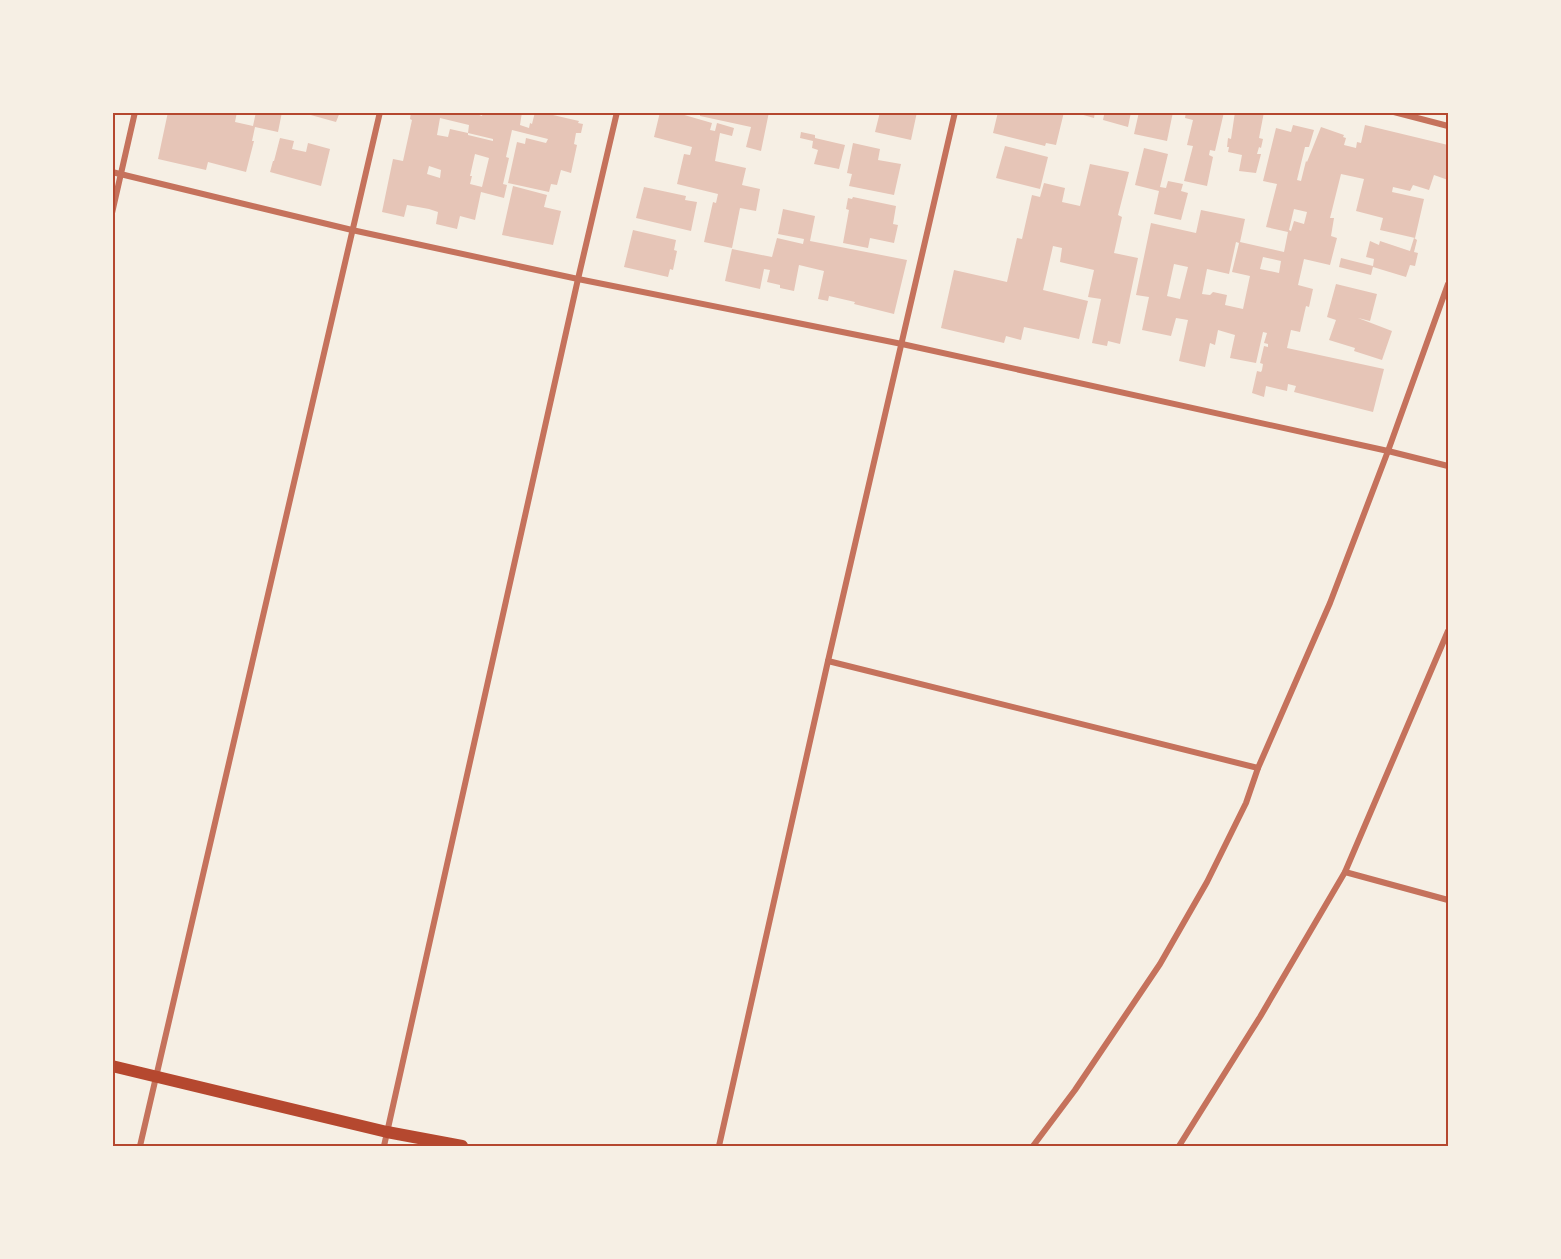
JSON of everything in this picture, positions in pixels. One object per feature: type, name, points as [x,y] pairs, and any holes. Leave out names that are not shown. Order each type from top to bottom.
[{"type":"main road","points":[[112,1066],[387,1132],[462,1146]]},
{"type":"street","points":[[112,213],[135,112]]},
{"type":"street","points":[[140,1146],[380,112]]},
{"type":"street","points":[[384,1146],[578,279],[618,112]]},
{"type":"street","points":[[718,1146],[955,112]]},
{"type":"street","points":[[1394,112],[1449,126]]},
{"type":"street","points":[[112,172],[352,230],[578,279],[902,344],[1449,466]]},
{"type":"street","points":[[1033,1146],[1075,1090],[1160,964],[1207,882],[1246,803],[1258,768],[1330,603],[1449,284]]},
{"type":"street","points":[[1179,1146],[1260,1017],[1345,872],[1449,631]]},
{"type":"street","points":[[828,661],[1258,768]]},
{"type":"street","points":[[1345,872],[1449,900]]},
{"type":"building","points":[[168,112],[237,112],[235,122],[253,126],[256,112],[282,112],[278,132],[255,127],[246,172],[208,162],[206,170],[158,159]]},
{"type":"building","points":[[300,112],[340,112],[336,122]]},
{"type":"building","points":[[411,112],[471,112],[482,116],[483,112],[522,112],[520,125],[529,128],[535,112],[540,112],[579,121],[578,123],[583,124],[581,133],[576,133],[574,144],[577,145],[571,173],[561,170],[557,185],[551,184],[549,192],[508,183],[517,142],[525,144],[526,138],[546,143],[548,139],[512,130],[506,157],[509,158],[503,184],[507,185],[504,198],[481,192],[475,220],[460,216],[457,229],[436,224],[438,212],[429,209],[407,205],[404,217],[382,212],[393,159],[403,161],[412,120],[410,119]],"holes":[[[440,118],[469,125],[468,133],[450,129],[448,137],[437,135]],[[468,133],[493,139],[493,141],[468,135]],[[475,154],[489,158],[482,187],[470,184],[472,176],[470,176]],[[429,166],[441,170],[440,178],[427,174]]]},
{"type":"building","points":[[660,112],[674,112],[712,123],[710,130],[715,131],[717,123],[734,128],[732,136],[720,133],[715,161],[746,168],[742,185],[760,189],[756,211],[740,208],[732,248],[704,242],[713,202],[716,203],[718,194],[677,184],[684,154],[690,155],[692,147],[654,137]]},
{"type":"building","points":[[700,112],[769,112],[761,151],[746,147],[751,127],[700,116]]},
{"type":"building","points":[[880,112],[917,112],[911,140],[875,132]]},
{"type":"building","points":[[998,112],[1064,112],[1056,145],[1046,143],[1045,146],[993,133]]},
{"type":"building","points":[[1073,112],[1095,112],[1094,118]]},
{"type":"building","points":[[1097,112],[1131,112],[1128,127],[1103,120],[1104,115]]},
{"type":"building","points":[[1139,112],[1173,112],[1167,141],[1134,134]]},
{"type":"building","points":[[1186,112],[1224,112],[1215,151],[1210,150],[1209,155],[1213,157],[1207,186],[1184,181],[1193,146],[1187,145],[1193,120],[1185,118]]},
{"type":"building","points":[[1235,112],[1264,112],[1259,138],[1263,139],[1257,154],[1261,154],[1256,173],[1239,171],[1242,155],[1228,152],[1228,138],[1231,139]]},
{"type":"building","points":[[1293,125],[1314,130],[1309,147],[1305,147],[1297,180],[1301,181],[1306,161],[1321,127],[1344,135],[1343,137],[1346,138],[1344,145],[1356,148],[1357,142],[1361,143],[1365,125],[1448,145],[1448,180],[1434,175],[1429,190],[1413,185],[1410,191],[1393,187],[1392,192],[1424,199],[1415,238],[1380,230],[1383,218],[1356,211],[1364,179],[1341,174],[1330,218],[1334,218],[1331,236],[1337,238],[1330,265],[1304,259],[1298,285],[1313,289],[1300,332],[1291,330],[1287,348],[1384,369],[1373,412],[1294,392],[1296,386],[1288,384],[1287,391],[1266,386],[1264,397],[1252,393],[1257,371],[1262,370],[1263,364],[1260,363],[1264,346],[1268,347],[1268,344],[1264,343],[1267,333],[1263,332],[1256,363],[1230,358],[1235,335],[1218,330],[1215,345],[1210,343],[1205,367],[1179,361],[1188,320],[1176,318],[1171,336],[1142,330],[1149,297],[1136,295],[1151,223],[1196,233],[1201,210],[1245,219],[1240,242],[1284,252],[1288,232],[1266,227],[1277,184],[1263,181],[1276,128],[1291,132]],"holes":[[[1294,209],[1307,212],[1304,224],[1294,221],[1291,231],[1289,230]],[[1236,242],[1239,243],[1232,272],[1250,276],[1243,309],[1225,305],[1227,295],[1213,292],[1210,295],[1202,294],[1207,269],[1229,274]],[[1263,257],[1281,261],[1279,273],[1260,269]],[[1174,264],[1188,267],[1180,299],[1167,296]]]},
{"type":"building","points":[[801,132],[845,145],[839,169],[814,164],[818,150],[812,148],[813,141],[800,138]]},
{"type":"building","points":[[280,138],[294,141],[292,149],[306,152],[308,143],[330,149],[321,186],[270,172]]},
{"type":"building","points":[[853,143],[880,149],[878,160],[901,164],[894,195],[849,186],[852,174],[847,173]]},
{"type":"building","points":[[1005,146],[1048,157],[1040,189],[996,178]]},
{"type":"building","points":[[1144,148],[1168,154],[1160,187],[1166,188],[1168,181],[1183,184],[1181,191],[1188,193],[1181,220],[1154,214],[1159,191],[1135,185]]},
{"type":"building","points":[[1090,164],[1129,172],[1118,215],[1122,217],[1114,253],[1138,258],[1120,344],[1108,341],[1107,346],[1092,343],[1101,299],[1088,297],[1094,270],[1060,262],[1062,248],[1053,246],[1043,290],[1088,301],[1079,339],[1024,327],[1021,340],[1006,336],[1004,343],[941,328],[954,270],[1007,282],[1017,238],[1022,239],[1032,195],[1040,197],[1044,183],[1065,188],[1062,202],[1080,206]]},
{"type":"building","points":[[513,186],[547,195],[544,207],[561,211],[553,245],[502,235]]},
{"type":"building","points":[[644,187],[686,196],[685,200],[697,202],[691,231],[636,218]]},
{"type":"building","points":[[853,197],[896,206],[893,224],[898,225],[894,243],[870,238],[868,248],[843,243],[849,210],[846,209],[848,198]]},
{"type":"building","points":[[783,209],[815,216],[810,241],[907,260],[894,314],[829,296],[828,301],[818,299],[824,271],[799,265],[794,291],[767,282],[770,270],[764,269],[760,289],[725,281],[732,249],[772,257],[777,238],[803,244],[804,239],[778,234]]},
{"type":"building","points":[[633,230],[676,240],[674,250],[677,251],[673,270],[670,269],[668,277],[624,267]]},
{"type":"building","points":[[1414,238],[1417,240],[1414,252],[1418,253],[1415,266],[1410,265],[1406,277],[1373,267],[1371,275],[1339,267],[1341,258],[1373,266],[1374,259],[1366,257],[1370,241],[1379,245],[1380,241],[1410,251]]},
{"type":"building","points":[[1336,284],[1377,294],[1370,321],[1358,318],[1392,331],[1382,360],[1329,340],[1336,320],[1327,317]]}]
